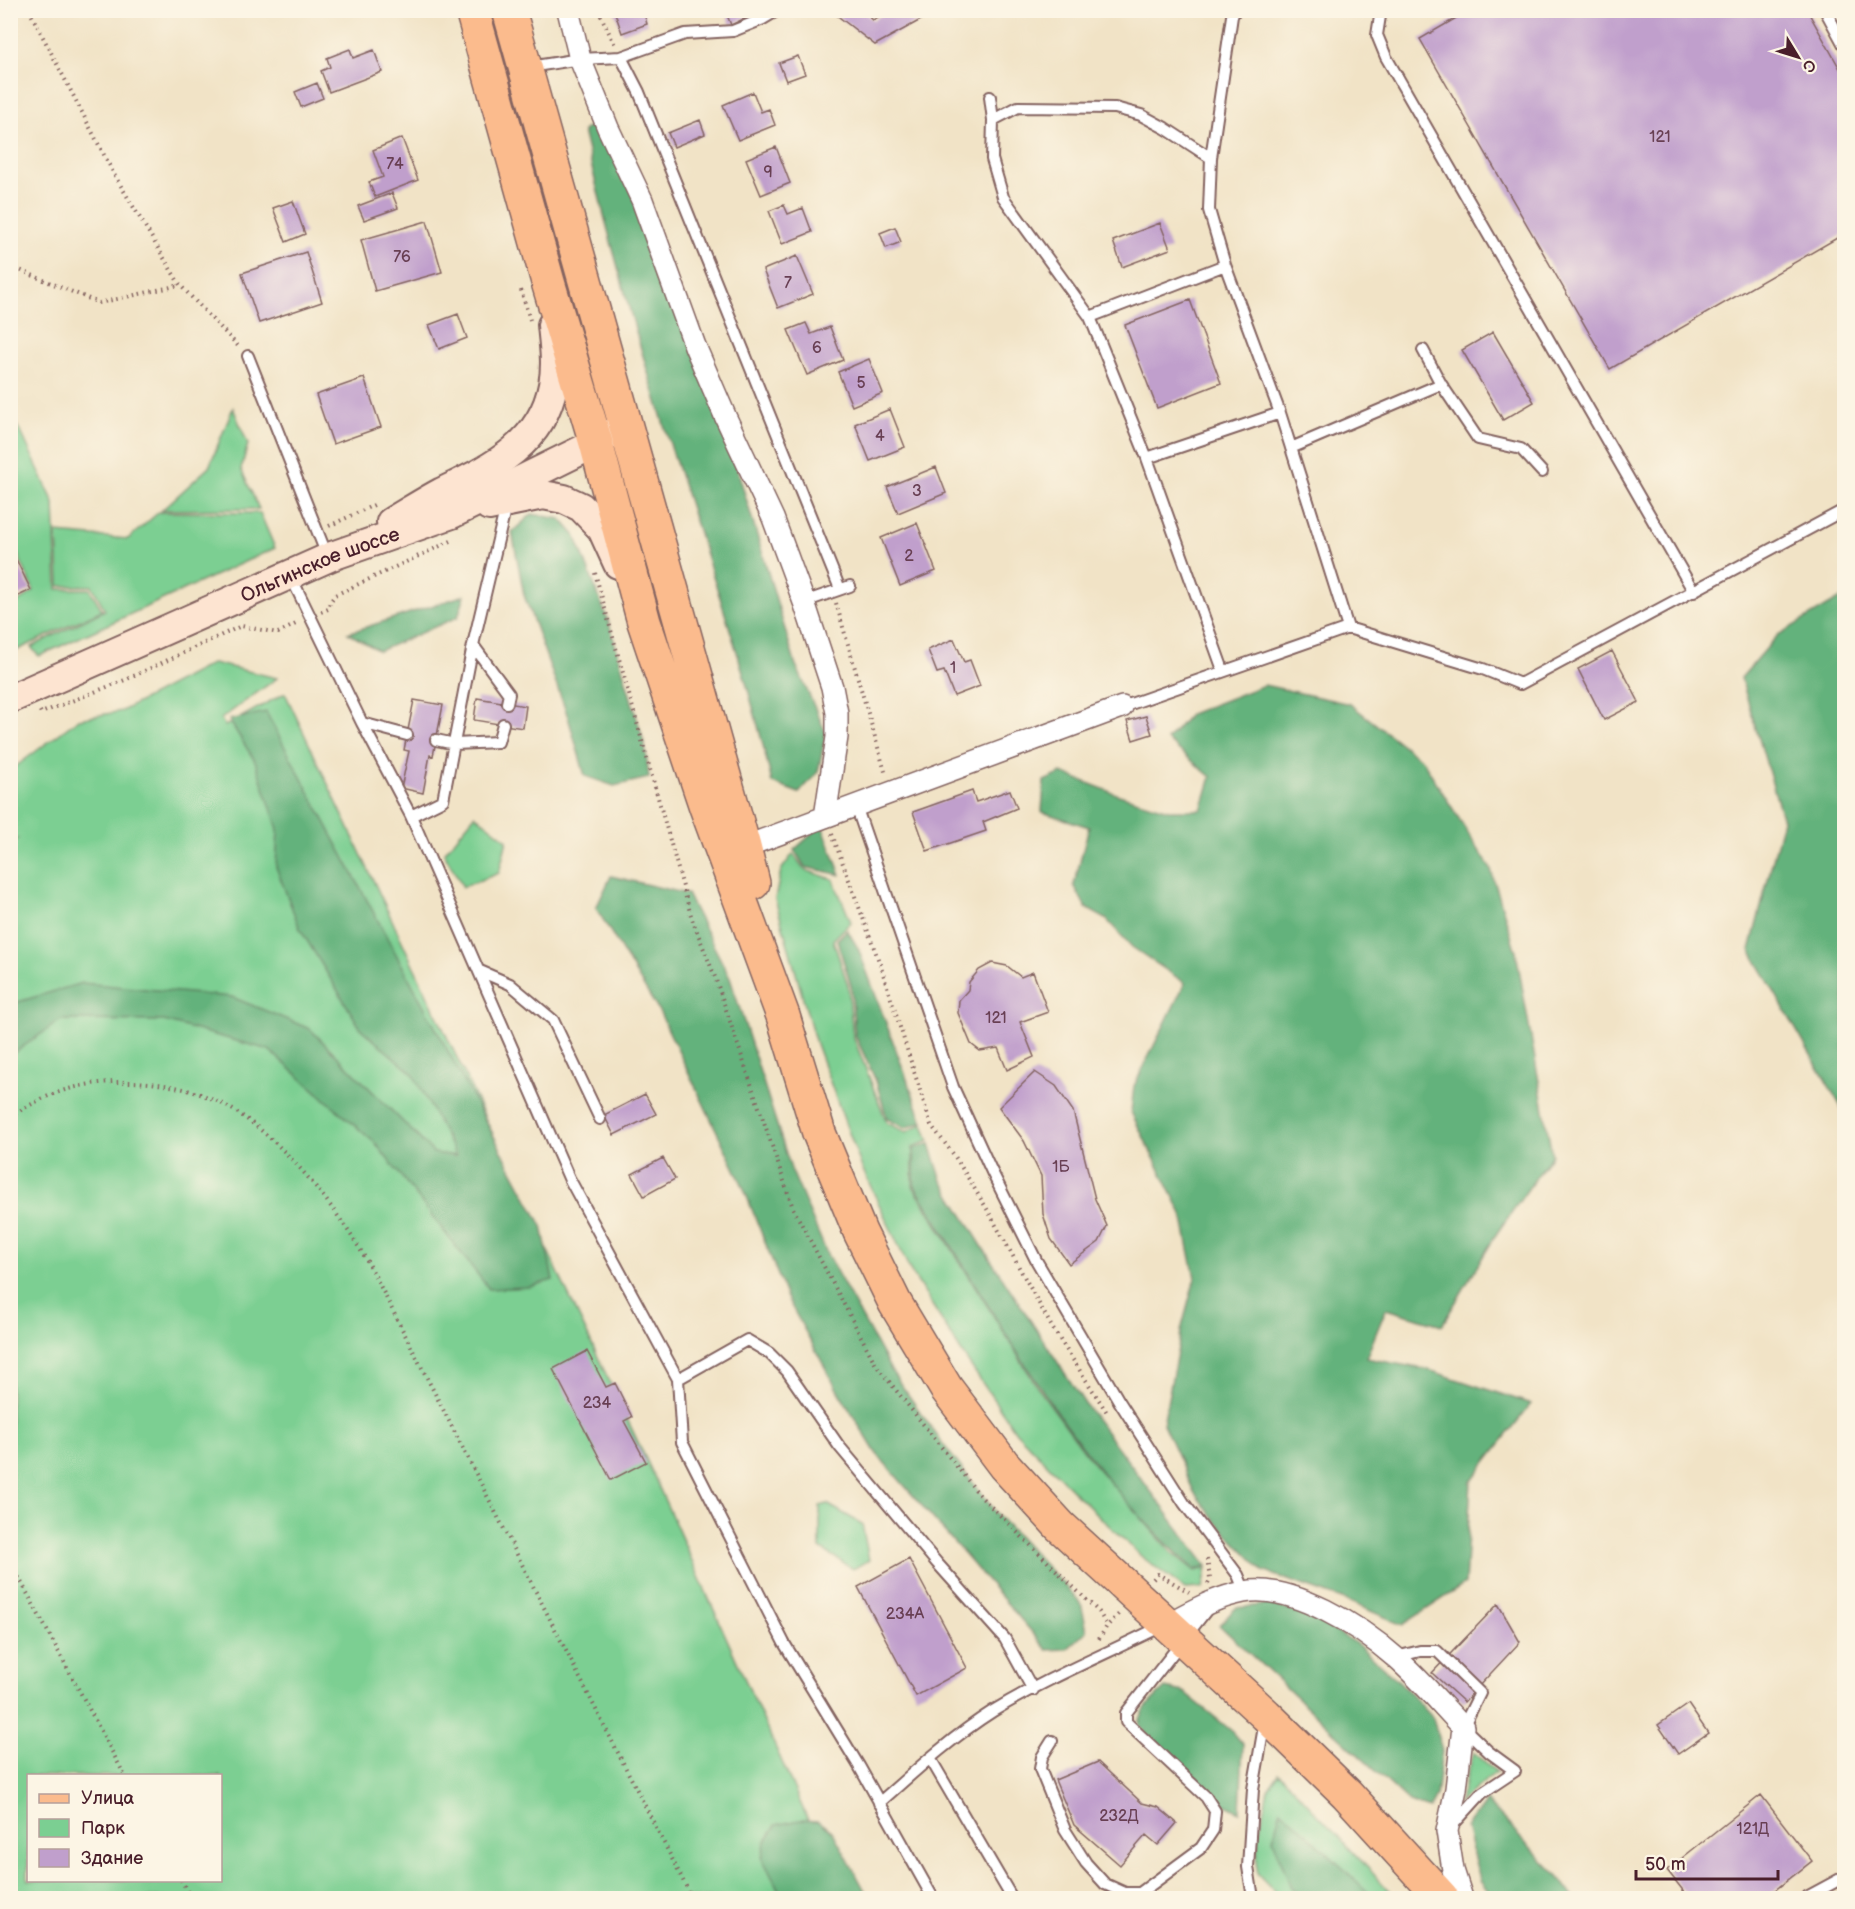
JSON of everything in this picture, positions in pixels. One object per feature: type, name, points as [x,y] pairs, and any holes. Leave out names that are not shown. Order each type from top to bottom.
[{"type":"main road","points":[[330,557],[440,493],[501,462],[519,447],[546,409],[553,386],[556,360],[533,282],[472,10]]},
{"type":"main road","points":[[509,10],[744,847],[783,1016]]},
{"type":"main road","points":[[533,282],[596,443],[644,622],[706,807],[783,1016],[819,1133],[860,1232],[895,1303],[945,1388],[1004,1465],[1060,1527],[1266,1715],[1347,1794],[1443,1899]]},
{"type":"main road","name":"Ольгинское шоссе","points":[[20,694],[330,557],[456,525],[505,486],[596,443],[624,425]]},
{"type":"main road","points":[[456,525],[507,502],[543,495],[564,499],[580,507],[602,529],[644,622]]},
{"type":"street","points":[[567,10],[580,59],[608,128],[642,200],[695,346],[773,518],[832,687],[837,713],[837,737],[825,817]]},
{"type":"street","points":[[744,847],[1122,707]]},
{"type":"street","points":[[1176,1631],[1215,1600],[1245,1592],[1272,1591],[1333,1614],[1360,1630],[1395,1658],[1463,1727],[1456,1789],[1448,1831],[1453,1870],[1462,1899]]},
{"type":"lane","points":[[526,67],[580,59],[621,57],[685,34],[733,31],[763,19],[778,10]]},
{"type":"lane","points":[[1235,10],[1232,16],[1210,158],[1209,210],[1225,265],[1280,413],[1348,628]]},
{"type":"lane","points":[[1381,10],[1377,35],[1386,57],[1694,592]]},
{"type":"lane","points":[[1825,10],[1845,45]]},
{"type":"lane","points":[[621,57],[644,102],[841,589],[804,602]]},
{"type":"lane","points":[[990,97],[993,120],[992,159],[1003,197],[1090,317],[1147,458],[1223,670]]},
{"type":"lane","points":[[993,120],[1018,106],[1115,108],[1141,115],[1210,158]]},
{"type":"lane","points":[[1090,317],[1225,265]]},
{"type":"lane","points":[[1422,350],[1441,384],[1478,439],[1521,449],[1542,472]]},
{"type":"lane","points":[[248,356],[317,531],[330,557]]},
{"type":"lane","points":[[1291,448],[1441,384]]},
{"type":"lane","points":[[1147,458],[1280,413]]},
{"type":"lane","points":[[411,816],[443,800],[473,645],[507,502]]},
{"type":"lane","points":[[1122,707],[1348,628],[1483,669],[1520,684],[1845,510]]},
{"type":"lane","points":[[290,575],[362,723],[411,816],[569,1178],[678,1379],[682,1442],[783,1643],[859,1766],[933,1899]]},
{"type":"lane","points":[[473,645],[509,694],[507,703]]},
{"type":"lane","points":[[362,723],[407,735]]},
{"type":"lane","points":[[436,740],[455,744],[498,742],[502,724]]},
{"type":"lane","points":[[856,806],[953,1087],[1036,1260],[1119,1401],[1184,1503],[1238,1575],[1245,1592]]},
{"type":"lane","points":[[480,971],[510,984],[553,1020],[600,1119]]},
{"type":"lane","points":[[678,1379],[747,1340],[769,1353],[787,1371],[839,1446],[937,1563],[1005,1639],[1033,1690]]},
{"type":"lane","points":[[879,1803],[930,1758],[992,1712],[1033,1690],[1176,1631]]},
{"type":"lane","points":[[1052,1741],[1042,1757],[1040,1769],[1065,1830],[1086,1863],[1105,1884],[1125,1893],[1140,1893],[1201,1848],[1213,1830],[1215,1811],[1206,1797],[1126,1722],[1126,1713],[1176,1631]]},
{"type":"lane","points":[[1395,1658],[1420,1651],[1437,1651],[1480,1693],[1463,1727],[1489,1752],[1515,1771],[1482,1793],[1448,1831]]},
{"type":"lane","points":[[1253,1899],[1248,1867],[1253,1789],[1266,1715]]},
{"type":"lane","points":[[930,1758],[1012,1899]]},
{"type":"lane","points":[[1805,1899],[1845,1877]]},
{"type":"path","points":[[29,10],[115,176],[180,285],[248,356]]},
{"type":"path","points":[[598,10],[621,57]]},
{"type":"path","points":[[10,266],[99,303],[180,285]]},
{"type":"path","points":[[531,327],[533,282]]},
{"type":"path","points":[[317,531],[381,501]]},
{"type":"path","points":[[20,694],[41,713],[125,680],[242,626],[278,633],[328,609],[335,595],[456,525]]},
{"type":"path","points":[[841,589],[891,793]]},
{"type":"path","points":[[10,1117],[54,1093],[82,1084],[144,1082],[176,1086],[205,1095],[240,1114],[300,1168],[349,1229],[370,1266],[692,1899]]},
{"type":"path","points":[[10,1561],[124,1774]]},
{"type":"path","points":[[182,1882],[191,1899]]},
{"type":"green space","points":[[591,125],[601,135],[631,188],[732,451],[795,663],[826,733],[818,772],[799,793],[772,783],[736,649],[665,428],[621,280],[583,131]]},
{"type":"green space","points":[[233,408],[248,444],[241,469],[259,509],[162,510],[209,467]]},
{"type":"green space","points":[[11,417],[22,434],[54,503],[57,589],[90,589],[102,610],[11,653],[11,607],[34,591],[11,539]]},
{"type":"green space","points":[[159,512],[260,513],[275,548],[39,656],[31,647],[105,610],[92,586],[59,586],[57,533],[128,539]]},
{"type":"green space","points":[[532,514],[561,519],[575,535],[609,623],[645,746],[649,778],[614,786],[585,776],[568,717],[524,595],[512,532]]},
{"type":"green space","points":[[465,595],[458,617],[379,651],[348,633]]},
{"type":"green space","points":[[1844,596],[1844,1112],[1750,950],[1783,820],[1741,678],[1778,635]]},
{"type":"green space","points":[[213,663],[277,678],[221,719],[225,726],[285,693],[653,1474],[843,1898],[11,1898],[10,843],[17,839],[11,839],[11,770],[79,719],[122,711]]},
{"type":"green space","points":[[1264,685],[1350,704],[1423,761],[1490,867],[1516,952],[1552,1155],[1497,1233],[1442,1325],[1386,1309],[1366,1358],[1429,1370],[1531,1404],[1471,1481],[1465,1584],[1403,1625],[1345,1600],[1263,1571],[1216,1522],[1194,1492],[1163,1424],[1182,1327],[1195,1278],[1182,1214],[1131,1112],[1134,1086],[1185,983],[1132,947],[1106,919],[1086,908],[1074,885],[1089,827],[1042,812],[1044,781],[1062,773],[1119,795],[1168,810],[1201,810],[1211,777],[1167,740],[1190,714]]},
{"type":"green space","points":[[266,712],[542,1226],[553,1280],[529,1287],[489,1289],[376,1144],[269,1050],[164,1021],[61,1020],[11,1055],[11,1004],[82,983],[232,997],[310,1029],[434,1153],[456,1156],[413,1074],[361,1029],[300,929],[276,867],[278,829],[255,761],[229,720]]},
{"type":"green space","points":[[475,815],[507,840],[499,873],[463,887],[444,853]]},
{"type":"green space","points":[[822,825],[841,875],[805,867],[794,850]]},
{"type":"green space","points":[[793,854],[805,870],[833,879],[851,922],[833,940],[848,985],[853,1036],[887,1123],[906,1132],[923,1124],[929,1141],[913,1147],[913,1186],[1038,1388],[1093,1463],[1171,1552],[1195,1571],[1207,1568],[1203,1588],[1185,1589],[1142,1557],[1016,1432],[964,1356],[910,1270],[862,1168],[816,1044],[775,899],[781,870]]},
{"type":"green space","points":[[611,876],[687,894],[730,978],[791,1169],[828,1256],[892,1372],[943,1444],[996,1513],[1081,1603],[1087,1631],[1067,1649],[1047,1650],[876,1453],[838,1391],[787,1298],[742,1184],[660,1013],[596,908]]},
{"type":"green space","points":[[847,930],[858,948],[923,1122],[905,1128],[887,1119],[876,1081],[855,1035],[851,986],[837,940]]},
{"type":"green space","points":[[930,1144],[942,1181],[1085,1404],[1207,1566],[1195,1570],[1152,1529],[1112,1484],[1075,1437],[1008,1338],[914,1185],[914,1148]]},
{"type":"green space","points":[[827,1504],[862,1524],[869,1560],[853,1569],[820,1548],[820,1506]]},
{"type":"green space","points":[[1270,1604],[1310,1616],[1357,1644],[1400,1682],[1433,1718],[1442,1751],[1436,1796],[1429,1809],[1409,1802],[1219,1625],[1236,1608]]},
{"type":"green space","points":[[1165,1688],[1184,1692],[1233,1732],[1243,1744],[1240,1812],[1214,1799],[1139,1726],[1145,1710]]},
{"type":"green space","points":[[1474,1752],[1496,1772],[1459,1803]]},
{"type":"green space","points":[[1279,1773],[1396,1898],[1281,1898],[1257,1873],[1258,1837],[1268,1789]]},
{"type":"green space","points":[[1486,1801],[1556,1874],[1574,1898],[1493,1898],[1480,1880],[1466,1828]]},
{"type":"green space","points":[[1281,1809],[1375,1898],[1304,1898],[1291,1888],[1273,1839]]},
{"type":"green space","points":[[800,1820],[819,1821],[833,1832],[869,1898],[783,1898],[762,1858],[765,1843],[776,1825]]},
{"type":"building","points":[[614,10],[643,10],[647,24],[622,33]]},
{"type":"building","points":[[725,10],[762,10],[731,25]]},
{"type":"building","points":[[830,10],[862,10],[873,20],[890,10],[939,10],[875,45]]},
{"type":"building","points":[[1470,10],[1807,10],[1844,76],[1844,234],[1610,369],[1420,39]]},
{"type":"building","points":[[350,49],[353,58],[374,50],[382,72],[329,92],[321,71],[330,67],[327,58]]},
{"type":"building","points":[[798,56],[805,74],[786,81],[779,63]]},
{"type":"building","points":[[317,83],[323,98],[301,107],[295,92]]},
{"type":"building","points":[[753,92],[761,112],[769,109],[775,125],[738,140],[723,105]]},
{"type":"building","points":[[700,120],[705,134],[674,147],[668,133]]},
{"type":"building","points":[[402,138],[418,180],[375,197],[369,182],[383,177],[373,150]]},
{"type":"building","points":[[776,147],[790,183],[761,195],[746,159]]},
{"type":"building","points":[[392,193],[398,208],[364,220],[358,206]]},
{"type":"building","points":[[293,201],[305,234],[286,242],[273,208]]},
{"type":"building","points":[[784,205],[788,214],[803,208],[812,232],[782,244],[769,211]]},
{"type":"building","points":[[427,221],[442,272],[375,291],[361,240]]},
{"type":"building","points":[[1160,223],[1170,249],[1122,267],[1113,241]]},
{"type":"building","points":[[895,227],[901,242],[886,248],[880,233]]},
{"type":"building","points":[[306,252],[322,302],[259,323],[242,273]]},
{"type":"building","points":[[797,256],[813,294],[778,308],[763,270]]},
{"type":"building","points":[[1190,300],[1221,383],[1157,408],[1125,325]]},
{"type":"building","points":[[458,314],[467,338],[439,349],[429,325]]},
{"type":"building","points":[[806,323],[811,334],[830,327],[843,360],[807,375],[788,330]]},
{"type":"building","points":[[1493,332],[1534,402],[1503,420],[1462,350]]},
{"type":"building","points":[[869,359],[883,393],[852,406],[838,372]]},
{"type":"building","points":[[364,378],[381,427],[333,444],[316,395]]},
{"type":"building","points":[[890,409],[905,447],[870,461],[855,424]]},
{"type":"building","points":[[936,467],[946,493],[898,513],[887,487]]},
{"type":"building","points":[[917,523],[936,571],[900,586],[881,538]]},
{"type":"building","points":[[10,547],[31,590],[10,600]]},
{"type":"building","points":[[954,639],[964,662],[970,660],[980,686],[954,696],[944,671],[937,673],[928,650]]},
{"type":"building","points":[[1612,651],[1639,702],[1604,720],[1578,669]]},
{"type":"building","points":[[477,698],[526,706],[523,728],[474,720]]},
{"type":"building","points":[[414,700],[443,705],[423,793],[401,788],[409,751],[404,750]]},
{"type":"building","points":[[1146,716],[1152,734],[1133,740],[1127,721]]},
{"type":"building","points":[[1010,790],[1017,808],[983,822],[986,831],[927,851],[913,812],[972,791],[976,802]]},
{"type":"building","points":[[992,963],[1007,966],[1021,977],[1033,972],[1048,1012],[1020,1022],[1034,1057],[1007,1070],[998,1048],[980,1051],[971,1044],[958,1013],[959,1000],[968,990],[969,982],[979,970]]},
{"type":"building","points":[[1035,1072],[1056,1086],[1073,1111],[1095,1199],[1107,1226],[1099,1242],[1069,1264],[1051,1239],[1043,1214],[1041,1176],[1024,1141],[999,1107]]},
{"type":"building","points":[[645,1094],[656,1114],[614,1135],[604,1115]]},
{"type":"building","points":[[663,1158],[675,1179],[644,1196],[632,1174]]},
{"type":"building","points":[[587,1351],[606,1387],[615,1383],[632,1417],[624,1421],[646,1462],[611,1480],[553,1369]]},
{"type":"building","points":[[909,1559],[967,1668],[916,1696],[858,1587]]},
{"type":"building","points":[[1498,1604],[1520,1642],[1464,1702],[1432,1673]]},
{"type":"building","points":[[1688,1704],[1708,1733],[1678,1754],[1658,1725]]},
{"type":"building","points":[[1098,1762],[1142,1803],[1158,1807],[1177,1823],[1158,1845],[1146,1835],[1120,1865],[1074,1825],[1055,1780]]},
{"type":"building","points":[[1761,1795],[1812,1861],[1765,1898],[1689,1898],[1667,1870]]}]
